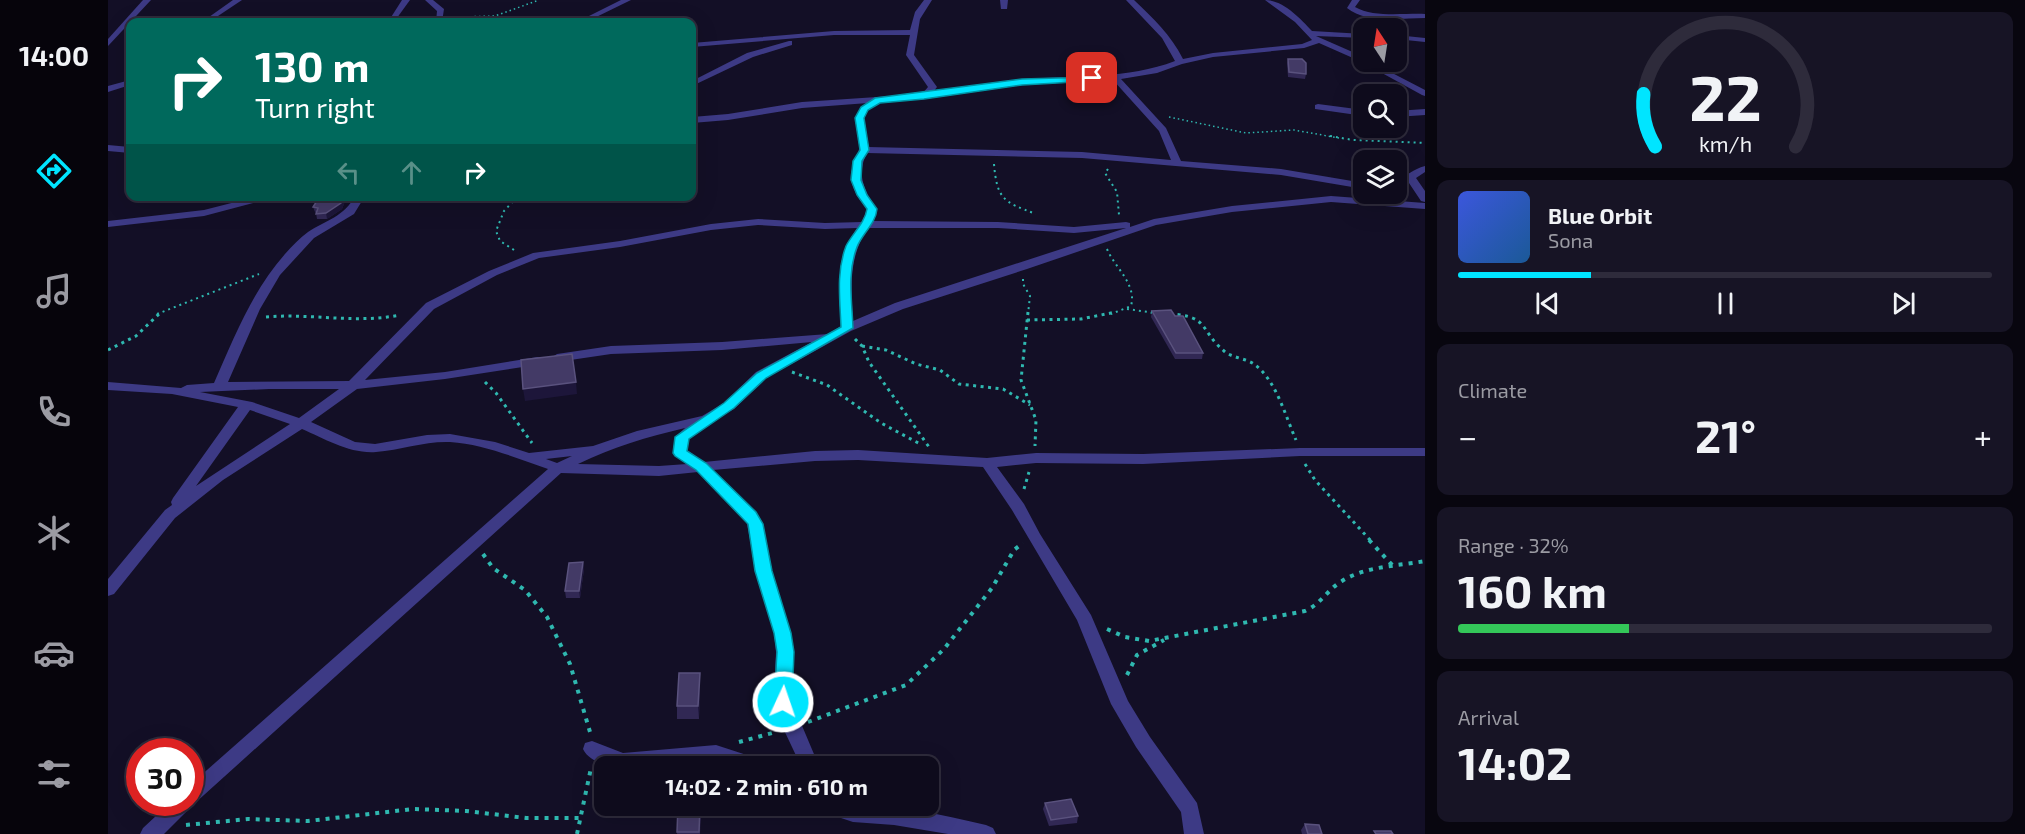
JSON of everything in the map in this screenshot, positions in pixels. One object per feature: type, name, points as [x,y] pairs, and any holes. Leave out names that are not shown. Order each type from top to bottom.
[{"type":"street","points":[[133,18],[147,0]]},
{"type":"street","points":[[211,18],[238,0]]},
{"type":"street","points":[[395,18],[406,0]]},
{"type":"street","points":[[429,0],[441,11],[440,18]]},
{"type":"street","points":[[589,18],[627,0]]},
{"type":"street","points":[[924,96],[933,87],[910,58],[915,20],[922,5],[928,0]]},
{"type":"street","points":[[1130,0],[1158,28],[1175,50],[1180,62]]},
{"type":"street","points":[[1269,0],[1298,20],[1318,40],[1353,56]]},
{"type":"street","points":[[1356,0],[1352,8],[1363,14],[1425,16]]},
{"type":"street","points":[[108,44],[126,26]]},
{"type":"street","points":[[696,45],[834,33],[913,32]]},
{"type":"street","points":[[696,82],[750,55],[779,45],[834,33]]},
{"type":"street","points":[[1311,33],[1353,35]]},
{"type":"street","points":[[1407,38],[1425,40]]},
{"type":"street","points":[[696,120],[802,105],[924,96],[1022,82],[1116,77],[1157,71],[1180,62],[1213,55],[1304,46],[1318,40]]},
{"type":"street","points":[[1385,72],[1425,93]]},
{"type":"street","points":[[110,88],[126,77]]},
{"type":"street","points":[[1116,77],[1168,137],[1178,164]]},
{"type":"street","points":[[110,88],[126,84]]},
{"type":"street","points":[[847,328],[845,275],[853,243],[872,213],[856,180],[858,161],[864,150],[860,118],[864,109],[878,100]]},
{"type":"street","points":[[1318,107],[1353,112]]},
{"type":"street","points":[[1407,113],[1425,112]]},
{"type":"street","points":[[108,148],[126,150]]},
{"type":"street","points":[[864,150],[1082,155],[1281,172],[1353,184]]},
{"type":"street","points":[[1407,180],[1412,178],[1414,172],[1425,170]]},
{"type":"street","points":[[1412,178],[1425,199]]},
{"type":"street","points":[[805,756],[792,729],[783,702],[785,652],[782,633],[764,571],[755,524],[750,516],[701,467],[680,453],[679,445],[682,437],[706,419],[729,406],[752,382],[780,365],[847,328],[899,306],[1023,267],[1119,230],[1232,209],[1353,197]]},
{"type":"street","points":[[1344,199],[1425,205]]},
{"type":"street","points":[[1407,200],[1425,205]]},
{"type":"street","points":[[108,224],[204,213],[253,201]]},
{"type":"street","points":[[220,385],[249,320],[280,264],[305,239],[349,213],[357,201]]},
{"type":"street","points":[[872,213],[893,224]]},
{"type":"street","points":[[170,514],[218,477],[271,444],[353,385],[430,306],[494,273],[537,255],[746,223],[1119,230]]},
{"type":"street","points":[[172,390],[220,385],[353,385],[452,376],[611,350],[722,346],[832,337]]},
{"type":"street","points":[[108,386],[172,390],[247,405],[300,423],[353,446],[375,448],[427,439],[450,438],[556,461],[659,471],[858,455],[987,463],[1036,458],[1143,459],[1300,452],[1425,453]]},
{"type":"street","points":[[108,590],[170,514],[247,405]]},
{"type":"street","points":[[204,784],[479,538],[556,461],[642,434],[706,419]]},
{"type":"street","points":[[987,463],[1019,508],[1033,536],[1085,619],[1120,704],[1143,742],[1190,809],[1194,834]]},
{"type":"street","points":[[592,749],[612,759],[623,761],[716,753],[725,756]]},
{"type":"street","points":[[154,831],[170,816]]},
{"type":"street","points":[[897,816],[947,823],[986,834]]},
{"type":"path","points":[[464,18],[460,17],[495,16],[539,0]]},
{"type":"path","points":[[1147,112],[1232,131],[1294,130],[1353,141],[1425,143]]},
{"type":"path","points":[[993,154],[996,191],[1000,198],[1043,217]]},
{"type":"path","points":[[1127,309],[1134,299],[1130,287],[1108,251],[1107,242],[1119,230],[1117,192],[1105,173],[1107,169],[1129,159]]},
{"type":"path","points":[[513,201],[504,211],[497,226],[500,242],[508,247],[537,255]]},
{"type":"path","points":[[108,350],[136,336],[157,314],[280,264]]},
{"type":"path","points":[[1019,508],[1036,458],[1034,432],[1036,420],[1021,380],[1030,296],[1023,284],[1023,267]]},
{"type":"path","points":[[249,320],[290,315],[325,319],[380,319],[430,306]]},
{"type":"path","points":[[1027,320],[1084,318],[1127,309],[1189,315],[1196,318],[1225,352],[1260,368],[1266,374],[1293,430],[1300,452],[1315,480],[1394,567]]},
{"type":"path","points":[[780,365],[798,375],[827,385],[881,423],[931,450],[869,362],[862,346],[847,328]]},
{"type":"path","points":[[862,346],[885,350],[916,364],[940,370],[960,384],[1003,389],[1031,406]]},
{"type":"path","points":[[482,381],[489,384],[495,391],[526,438],[556,461]]},
{"type":"path","points":[[716,753],[760,735],[792,729],[906,685],[944,649],[992,588],[1014,550],[1033,536]]},
{"type":"path","points":[[479,538],[485,561],[519,584],[554,628],[582,703],[593,759],[578,834]]},
{"type":"path","points":[[1085,619],[1125,637],[1149,641],[1305,611],[1315,608],[1340,581],[1362,573],[1425,561]]},
{"type":"path","points":[[1120,704],[1129,668],[1137,655],[1168,637]]},
{"type":"path","points":[[154,831],[248,819],[308,821],[413,809],[466,811],[526,818],[581,818]]},
{"type":"building","points":[[1288,59],[1302,59],[1306,63],[1306,74],[1289,72]]},
{"type":"building","points":[[317,201],[342,201],[326,213],[316,214],[318,208],[313,207]]},
{"type":"building","points":[[1171,310],[1175,316],[1183,316],[1203,353],[1176,353],[1152,311]]},
{"type":"building","points":[[572,354],[576,382],[523,389],[521,360]]},
{"type":"building","points":[[583,562],[579,591],[565,591],[569,563]]},
{"type":"building","points":[[679,673],[700,673],[698,706],[677,706]]},
{"type":"building","points":[[1071,799],[1078,816],[1051,820],[1045,803]]},
{"type":"building","points":[[678,816],[700,816],[699,832],[677,832]]},
{"type":"building","points":[[1305,824],[1319,825],[1322,834],[1308,834]]},
{"type":"building","points":[[1374,831],[1391,831],[1393,834],[1376,834]]},
{"type":"route","points":[[783,702],[785,652],[782,633],[764,571],[755,524],[750,516],[701,467],[680,453],[679,445],[682,437],[706,419],[729,406],[761,375],[847,328],[845,275],[850,250],[856,237],[866,225],[872,209],[862,195],[856,180],[858,161],[864,150],[860,118],[864,109],[878,100],[1022,82],[1092,78]]}]
